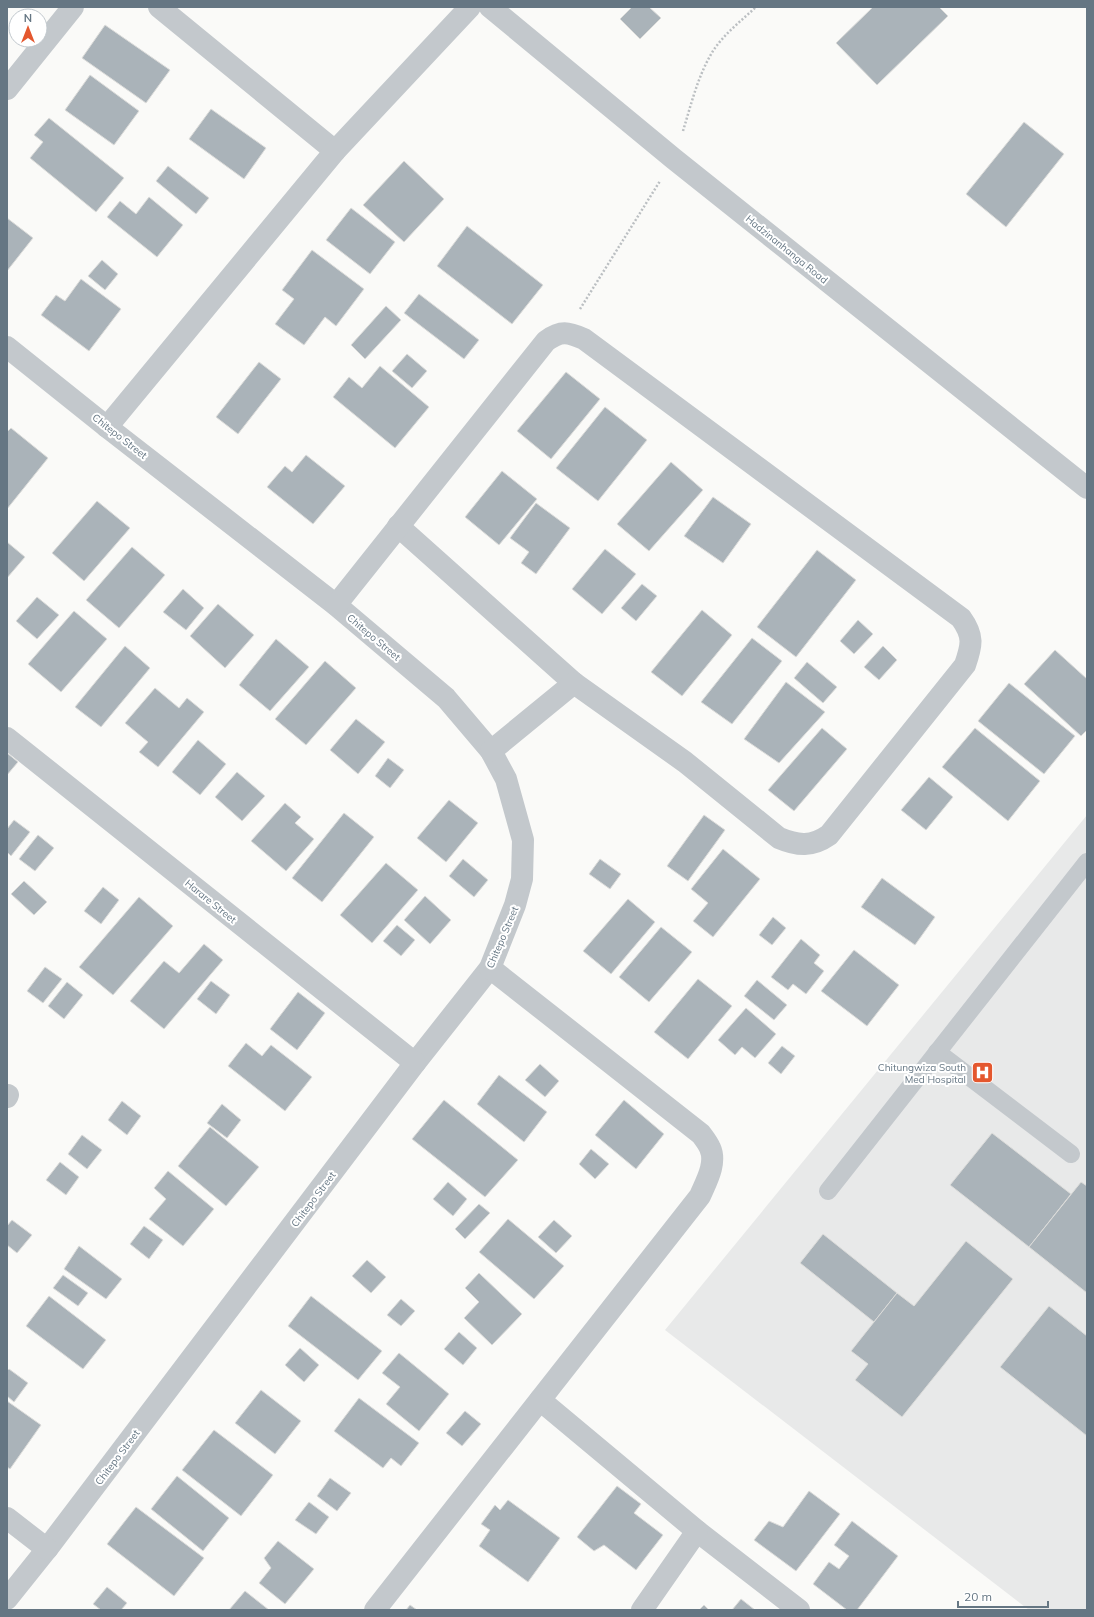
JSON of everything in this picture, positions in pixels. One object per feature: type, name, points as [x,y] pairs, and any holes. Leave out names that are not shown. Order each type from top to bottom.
[{"type":"street","points":[[7,89],[73,7]]},
{"type":"street","points":[[159,7],[335,151]]},
{"type":"street","points":[[107,427],[335,151],[470,7]]},
{"type":"street","name":"Hadzinanhanga Road","points":[[490,7],[674,159],[1087,488]]},
{"type":"street","points":[[336,605],[398,526],[546,341],[556,334],[564,333],[573,334],[584,339],[961,618],[968,628],[971,637],[971,649],[965,664],[828,835],[819,842],[804,844],[791,843],[779,838],[685,762],[574,683],[398,526]]},
{"type":"street","name":"Chitepo Street","points":[[7,347],[107,427],[336,605],[446,698],[491,751],[506,779],[523,840],[522,879],[515,905],[490,968],[415,1063],[47,1550],[7,1599]]},
{"type":"street","points":[[491,751],[574,683]]},
{"type":"street","name":"Harare Street","points":[[7,738],[415,1063]]},
{"type":"street","points":[[375,1610],[700,1196],[708,1179],[712,1163],[710,1148],[701,1134],[490,968]]},
{"type":"street","points":[[540,1400],[697,1532],[798,1610]]},
{"type":"street","points":[[7,1518],[47,1550]]},
{"type":"street","points":[[642,1610],[697,1532]]},
{"type":"lane","points":[[828,1191],[1087,862]]},
{"type":"lane","points":[[937,1052],[1071,1154]]},
{"type":"shaded area","name":"Chitungwiza South Med Hospital","points":[[1087,815],[1087,1610],[1029,1610],[665,1330]]},
{"type":"building","points":[[632,7],[649,7],[661,18],[640,39],[620,19]]},
{"type":"building","points":[[873,7],[939,7],[948,16],[877,85],[836,43]]},
{"type":"building","points":[[105,25],[170,70],[146,103],[82,58]]},
{"type":"building","points":[[90,75],[139,111],[114,145],[65,110]]},
{"type":"building","points":[[211,109],[266,148],[244,179],[189,139]]},
{"type":"building","points":[[49,118],[124,178],[96,212],[30,158],[43,142],[34,135]]},
{"type":"building","points":[[1024,122],[1064,154],[1006,227],[966,194]]},
{"type":"building","points":[[404,161],[444,199],[404,242],[363,205]]},
{"type":"building","points":[[168,166],[209,198],[196,214],[156,181]]},
{"type":"building","points":[[149,197],[183,225],[157,257],[107,217],[120,201],[136,214]]},
{"type":"building","points":[[351,208],[395,242],[370,274],[326,240]]},
{"type":"building","points":[[7,218],[33,238],[7,271]]},
{"type":"building","points":[[467,226],[543,285],[512,324],[437,266]]},
{"type":"building","points":[[312,250],[364,289],[336,326],[325,317],[304,345],[275,324],[294,299],[282,290]]},
{"type":"building","points":[[102,260],[118,274],[105,290],[88,276]]},
{"type":"building","points":[[81,279],[121,309],[89,351],[41,315],[56,295],[65,301]]},
{"type":"building","points":[[419,294],[479,340],[464,359],[404,313]]},
{"type":"building","points":[[386,306],[401,320],[365,359],[351,345]]},
{"type":"building","points":[[407,354],[427,371],[412,388],[392,371]]},
{"type":"building","points":[[259,362],[281,379],[238,434],[216,417]]},
{"type":"building","points":[[380,366],[429,407],[395,448],[333,397],[349,377],[362,388]]},
{"type":"building","points":[[566,372],[600,399],[551,459],[517,431]]},
{"type":"building","points":[[605,407],[647,440],[598,501],[556,468]]},
{"type":"building","points":[[11,428],[48,458],[7,509],[7,432]]},
{"type":"building","points":[[306,455],[345,486],[313,524],[267,487],[285,466],[292,472]]},
{"type":"building","points":[[671,462],[703,490],[649,551],[617,524]]},
{"type":"building","points":[[502,471],[537,499],[499,545],[465,517]]},
{"type":"building","points":[[713,497],[751,524],[723,563],[684,536]]},
{"type":"building","points":[[97,501],[130,528],[84,581],[52,553]]},
{"type":"building","points":[[536,503],[570,528],[536,574],[521,563],[529,552],[510,538]]},
{"type":"building","points":[[7,542],[25,557],[7,578]]},
{"type":"building","points":[[132,547],[165,575],[119,628],[86,600]]},
{"type":"building","points":[[605,549],[636,574],[602,614],[572,589]]},
{"type":"building","points":[[817,550],[856,580],[796,657],[757,627]]},
{"type":"building","points":[[642,584],[657,596],[636,621],[621,608]]},
{"type":"building","points":[[183,589],[204,608],[186,630],[163,612]]},
{"type":"building","points":[[37,597],[59,615],[37,639],[16,621]]},
{"type":"building","points":[[218,604],[254,635],[225,668],[190,636]]},
{"type":"building","points":[[702,610],[732,635],[682,696],[651,672]]},
{"type":"building","points":[[74,611],[107,639],[61,692],[28,664]]},
{"type":"building","points":[[858,620],[873,634],[854,654],[840,641]]},
{"type":"building","points":[[752,638],[782,661],[732,724],[701,702]]},
{"type":"building","points":[[276,639],[309,667],[270,711],[239,685]]},
{"type":"building","points":[[125,646],[150,668],[101,727],[75,707]]},
{"type":"building","points":[[883,646],[897,660],[879,680],[864,667]]},
{"type":"building","points":[[1055,650],[1087,679],[1087,730],[1081,736],[1024,684]]},
{"type":"building","points":[[325,661],[356,688],[306,745],[275,719]]},
{"type":"building","points":[[807,662],[837,687],[823,703],[794,678]]},
{"type":"building","points":[[786,682],[825,712],[779,763],[744,739]]},
{"type":"building","points":[[1009,683],[1075,736],[1044,774],[978,721]]},
{"type":"building","points":[[155,688],[179,708],[187,698],[204,712],[158,767],[139,752],[148,742],[125,723]]},
{"type":"building","points":[[356,719],[385,742],[358,774],[330,750]]},
{"type":"building","points":[[822,728],[847,749],[794,811],[768,790]]},
{"type":"building","points":[[975,728],[1040,781],[1008,821],[942,767]]},
{"type":"building","points":[[198,740],[226,764],[200,795],[172,772]]},
{"type":"building","points":[[7,753],[18,762],[7,775]]},
{"type":"building","points":[[388,758],[404,770],[390,788],[375,776]]},
{"type":"building","points":[[237,772],[265,796],[242,821],[215,797]]},
{"type":"building","points":[[929,777],[953,797],[926,830],[901,810]]},
{"type":"building","points":[[449,800],[478,823],[446,862],[417,838]]},
{"type":"building","points":[[285,803],[301,817],[295,823],[314,839],[286,871],[251,841]]},
{"type":"building","points":[[344,813],[374,837],[322,902],[292,878]]},
{"type":"building","points":[[704,815],[725,830],[688,881],[667,866]]},
{"type":"building","points":[[14,820],[30,832],[11,856],[7,852],[7,829]]},
{"type":"building","points":[[38,835],[54,848],[35,871],[19,859]]},
{"type":"building","points":[[723,849],[760,879],[713,937],[693,921],[708,903],[691,889]]},
{"type":"building","points":[[463,859],[488,880],[474,897],[449,876]]},
{"type":"building","points":[[600,859],[621,874],[610,889],[589,874]]},
{"type":"building","points":[[386,863],[418,890],[372,943],[340,915]]},
{"type":"building","points":[[882,878],[935,917],[915,945],[861,907]]},
{"type":"building","points":[[24,881],[47,902],[34,915],[11,894]]},
{"type":"building","points":[[103,887],[119,900],[101,924],[84,911]]},
{"type":"building","points":[[425,896],[451,920],[430,944],[404,920]]},
{"type":"building","points":[[139,897],[173,926],[113,995],[79,967]]},
{"type":"building","points":[[628,899],[655,922],[611,974],[583,951]]},
{"type":"building","points":[[773,917],[786,928],[772,945],[759,935]]},
{"type":"building","points":[[397,925],[415,940],[401,956],[383,941]]},
{"type":"building","points":[[661,927],[692,952],[649,1002],[619,977]]},
{"type":"building","points":[[801,939],[820,955],[814,963],[824,971],[806,994],[793,984],[788,990],[771,977]]},
{"type":"building","points":[[204,944],[223,960],[164,1029],[130,1001],[164,961],[179,973]]},
{"type":"building","points":[[854,950],[899,985],[867,1026],[821,991]]},
{"type":"building","points":[[45,967],[62,979],[43,1003],[27,991]]},
{"type":"building","points":[[698,979],[732,1006],[688,1059],[654,1032]]},
{"type":"building","points":[[757,980],[787,1005],[774,1020],[744,996]]},
{"type":"building","points":[[211,981],[230,995],[216,1014],[197,999]]},
{"type":"building","points":[[67,982],[83,995],[64,1019],[48,1006]]},
{"type":"building","points":[[298,992],[325,1013],[297,1050],[270,1029]]},
{"type":"building","points":[[746,1008],[776,1034],[755,1058],[742,1047],[735,1055],[718,1040]]},
{"type":"building","points":[[246,1043],[262,1056],[271,1045],[312,1077],[285,1111],[228,1066]]},
{"type":"building","points":[[782,1046],[795,1056],[781,1074],[768,1063]]},
{"type":"building","points":[[540,1064],[559,1081],[545,1097],[525,1080]]},
{"type":"building","points":[[499,1075],[547,1112],[524,1142],[477,1104]]},
{"type":"building","points":[[444,1100],[518,1160],[485,1197],[412,1139]]},
{"type":"building","points":[[624,1100],[664,1134],[636,1169],[595,1135]]},
{"type":"building","points":[[122,1101],[141,1116],[127,1135],[108,1120]]},
{"type":"building","points":[[222,1104],[241,1120],[227,1138],[207,1123]]},
{"type":"building","points":[[210,1127],[259,1167],[226,1206],[178,1166]]},
{"type":"building","points":[[992,1133],[1071,1194],[1029,1247],[950,1185]]},
{"type":"building","points":[[82,1135],[102,1150],[87,1169],[68,1154]]},
{"type":"building","points":[[591,1149],[609,1164],[595,1179],[579,1164]]},
{"type":"building","points":[[60,1162],[79,1177],[66,1195],[46,1180]]},
{"type":"building","points":[[168,1171],[214,1209],[183,1246],[149,1219],[166,1199],[154,1188]]},
{"type":"building","points":[[448,1182],[467,1199],[453,1216],[433,1199]]},
{"type":"building","points":[[1081,1182],[1087,1186],[1087,1293],[1029,1247]]},
{"type":"building","points":[[479,1204],[490,1213],[465,1239],[455,1229]]},
{"type":"building","points":[[508,1219],[564,1266],[534,1299],[479,1252]]},
{"type":"building","points":[[12,1220],[32,1235],[17,1253],[7,1245],[7,1226]]},
{"type":"building","points":[[554,1220],[572,1236],[556,1253],[538,1237]]},
{"type":"building","points":[[144,1226],[163,1240],[149,1259],[130,1244]]},
{"type":"building","points":[[823,1234],[897,1293],[874,1322],[800,1263]]},
{"type":"building","points":[[966,1241],[1013,1279],[902,1417],[855,1380],[868,1364],[851,1351],[897,1293],[914,1306]]},
{"type":"building","points":[[79,1246],[122,1279],[106,1299],[64,1269]]},
{"type":"building","points":[[367,1260],[386,1277],[371,1293],[352,1276]]},
{"type":"building","points":[[479,1273],[522,1314],[492,1345],[464,1318],[479,1302],[465,1288]]},
{"type":"building","points":[[63,1275],[88,1293],[78,1306],[53,1288]]},
{"type":"building","points":[[49,1296],[106,1340],[83,1369],[26,1326]]},
{"type":"building","points":[[311,1296],[382,1351],[358,1380],[288,1326]]},
{"type":"building","points":[[401,1299],[415,1311],[401,1326],[387,1315]]},
{"type":"building","points":[[1049,1306],[1087,1336],[1087,1436],[1000,1367]]},
{"type":"building","points":[[459,1332],[477,1348],[463,1365],[444,1349]]},
{"type":"building","points":[[300,1348],[319,1365],[304,1382],[285,1365]]},
{"type":"building","points":[[399,1353],[449,1394],[419,1431],[386,1404],[400,1387],[382,1373]]},
{"type":"building","points":[[9,1369],[28,1383],[14,1402],[7,1396],[7,1371]]},
{"type":"building","points":[[261,1390],[301,1421],[275,1454],[235,1423]]},
{"type":"building","points":[[359,1398],[419,1443],[401,1466],[391,1458],[383,1468],[334,1431]]},
{"type":"building","points":[[7,1401],[41,1425],[10,1469],[7,1467]]},
{"type":"building","points":[[465,1411],[481,1424],[462,1446],[446,1433]]},
{"type":"building","points":[[214,1430],[273,1475],[241,1516],[182,1470]]},
{"type":"building","points":[[177,1476],[229,1518],[203,1551],[151,1509]]},
{"type":"building","points":[[330,1478],[351,1493],[337,1511],[317,1496]]},
{"type":"building","points":[[617,1486],[641,1504],[634,1513],[663,1535],[636,1570],[604,1545],[594,1551],[577,1537]]},
{"type":"building","points":[[809,1491],[840,1514],[796,1571],[754,1540],[769,1521],[783,1527]]},
{"type":"building","points":[[508,1500],[560,1538],[528,1582],[479,1546],[490,1530],[481,1524],[495,1505],[500,1510]]},
{"type":"building","points":[[309,1502],[329,1517],[316,1534],[295,1520]]},
{"type":"building","points":[[136,1507],[204,1558],[174,1596],[107,1544]]},
{"type":"building","points":[[852,1521],[898,1556],[857,1610],[847,1610],[813,1584],[829,1562],[839,1569],[849,1556],[834,1545]]},
{"type":"building","points":[[278,1541],[314,1569],[285,1604],[259,1583],[271,1568],[264,1558]]},
{"type":"building","points":[[107,1587],[127,1603],[121,1610],[101,1610],[93,1604]]},
{"type":"building","points":[[245,1591],[269,1610],[229,1610]]},
{"type":"building","points":[[741,1599],[755,1610],[732,1610]]},
{"type":"building","points":[[410,1605],[417,1610],[406,1610]]},
{"type":"building","points":[[704,1605],[709,1610],[699,1610]]},
{"type":"place","name":"Chitungwiza South Med Hospital","points":[[982,1073]]}]
